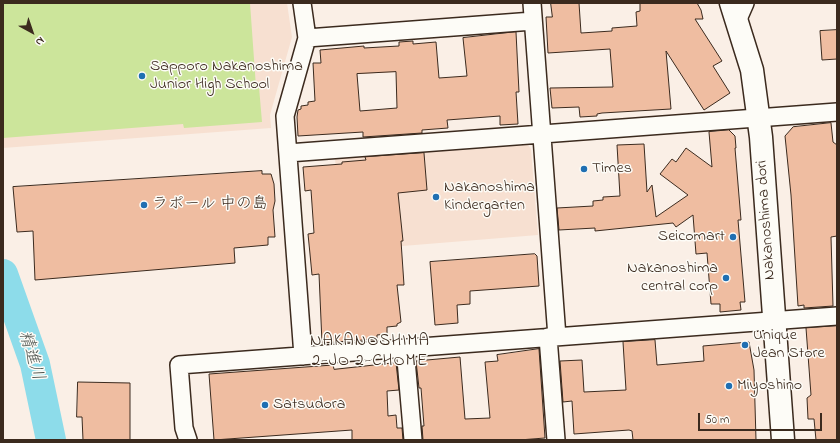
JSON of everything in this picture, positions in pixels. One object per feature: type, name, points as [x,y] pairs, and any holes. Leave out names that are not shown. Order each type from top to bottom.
[{"type":"street","points":[[302,3],[307,38],[285,116],[303,356]]},
{"type":"street","points":[[532,3],[542,135],[553,337],[556,440]]},
{"type":"street","name":"Nakanoshima dori","points":[[738,8],[752,70],[759,118],[783,440]]},
{"type":"street","points":[[307,38],[533,21]]},
{"type":"street","points":[[288,153],[837,112]]},
{"type":"street","points":[[188,440],[184,428],[179,365],[837,316]]},
{"type":"street","points":[[405,348],[413,440]]},
{"type":"shaded area","name":"Sapporo Nakanoshima Junior High School","points":[[3,3],[287,3],[292,37],[270,115],[271,128],[3,148]]},
{"type":"shaded area","name":"Nakanoshima Kindergarten","points":[[528,145],[531,149],[538,235],[341,251],[335,158]]},
{"type":"green space","name":"Sapporo Nakanoshima Junior High School","points":[[3,3],[250,3],[256,87],[259,87],[262,122],[184,128],[183,124],[3,138]]},
{"type":"building","points":[[551,3],[579,3],[581,33],[612,31],[612,28],[637,26],[636,12],[640,11],[640,3],[697,3],[701,10],[703,19],[695,19],[722,61],[713,66],[730,93],[704,110],[666,51],[671,109],[602,113],[597,114],[597,116],[580,117],[579,107],[552,108],[550,88],[613,87],[610,49],[548,53],[546,17],[552,17]]},
{"type":"building","points":[[837,30],[837,59],[822,60],[820,31]]},
{"type":"building","points":[[516,32],[519,92],[516,92],[518,124],[500,125],[500,116],[447,120],[448,128],[422,130],[422,133],[363,137],[363,132],[298,136],[298,110],[301,109],[301,106],[308,105],[308,102],[315,101],[313,63],[321,63],[320,50],[364,46],[364,48],[399,46],[399,42],[413,41],[413,44],[436,42],[439,78],[467,76],[463,38]],"holes":[[[396,72],[397,108],[360,111],[357,74]]]},
{"type":"building","points":[[831,123],[833,142],[837,145],[837,236],[831,237],[833,306],[804,308],[804,305],[798,306],[791,195],[785,136],[793,127]]},
{"type":"building","points":[[729,130],[735,136],[741,220],[738,220],[745,302],[740,302],[741,310],[720,312],[720,304],[711,304],[707,253],[696,254],[693,215],[676,227],[673,223],[595,231],[595,228],[559,230],[557,208],[593,206],[593,201],[603,200],[603,197],[620,196],[617,145],[644,144],[647,192],[652,185],[656,217],[688,195],[660,174],[672,159],[676,162],[686,148],[712,167],[709,132]]},
{"type":"building","points":[[424,153],[427,190],[398,193],[403,241],[401,241],[404,285],[397,285],[401,322],[397,324],[397,326],[387,327],[387,334],[377,335],[377,339],[322,343],[319,274],[312,275],[308,234],[314,233],[311,190],[305,191],[303,167],[342,164],[342,162],[366,160],[365,157]]},
{"type":"building","points":[[262,171],[262,174],[271,174],[274,184],[275,201],[273,210],[275,237],[268,237],[268,245],[234,248],[235,263],[35,280],[33,231],[17,232],[13,187]]},
{"type":"building","points":[[535,254],[537,256],[539,286],[470,291],[470,304],[457,305],[458,323],[435,325],[430,262]]},
{"type":"building","points":[[837,326],[837,440],[816,440],[814,419],[808,419],[807,398],[811,395],[806,328]]},
{"type":"building","points":[[655,340],[657,365],[704,361],[703,346],[749,342],[754,370],[756,440],[633,440],[632,431],[629,430],[574,434],[572,401],[563,402],[560,361],[582,360],[584,392],[626,390],[623,342]]},
{"type":"building","points":[[539,349],[545,438],[519,440],[423,440],[422,426],[424,426],[421,388],[419,388],[416,361],[460,357],[465,419],[490,418],[485,362],[498,361],[497,355]]},
{"type":"building","points":[[396,363],[399,390],[387,391],[388,416],[396,415],[397,428],[402,428],[403,440],[352,440],[352,430],[214,440],[209,374],[333,365],[334,369]]},
{"type":"building","points":[[78,382],[130,383],[130,440],[83,440],[82,417],[77,417]]},
{"type":"waterway","name":"精進川","points":[[3,274],[35,364],[51,440]]},
{"type":"place","name":"Sapporo Nakanoshima Junior High School","points":[[142,76]]},
{"type":"place","name":"Times","points":[[584,169]]},
{"type":"place","name":"Nakanoshima Kindergarten","points":[[436,197]]},
{"type":"place","name":"ラポール 中の島","points":[[144,205]]},
{"type":"place","name":"Seicomart","points":[[733,237]]},
{"type":"place","name":"Nakanoshima central corp","points":[[726,278]]},
{"type":"place","name":"Unique Jean Store","points":[[745,345]]},
{"type":"place","name":"Miyoshino","points":[[729,386]]},
{"type":"place","name":"Satsudora","points":[[265,405]]},
{"type":"district","name":"NAKANOSHIMA 2-JO 2-CHOME","points":[[370,352]]}]
